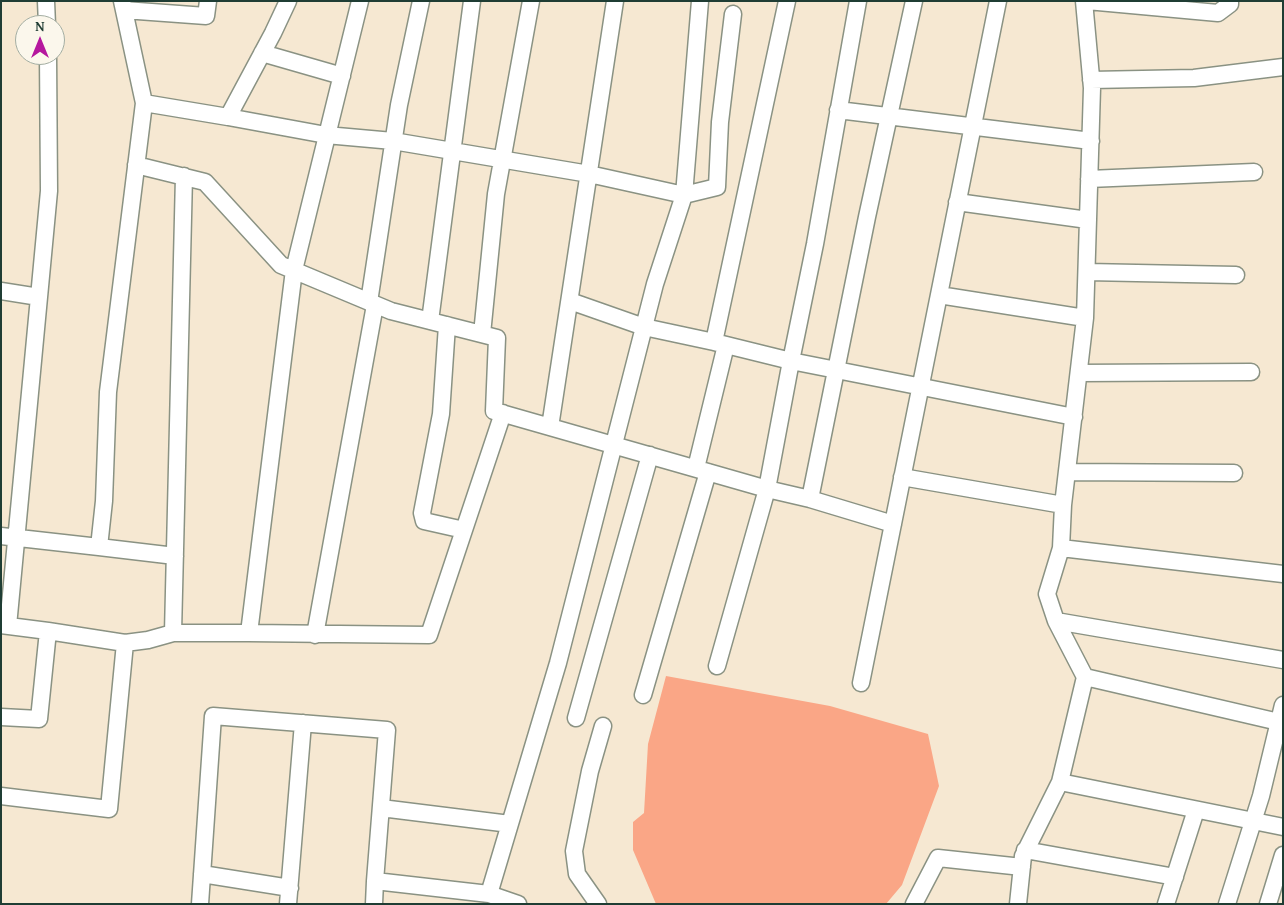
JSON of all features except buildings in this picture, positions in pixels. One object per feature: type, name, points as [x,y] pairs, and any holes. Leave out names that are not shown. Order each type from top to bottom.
[{"type":"street","points":[[46,1],[47,15]]},
{"type":"street","points":[[99,547],[104,501],[108,392],[144,103],[123,5],[206,16],[208,1]]},
{"type":"street","points":[[228,117],[288,1]]},
{"type":"street","points":[[249,633],[294,270],[360,1]]},
{"type":"street","points":[[315,635],[372,303],[393,141],[421,1]]},
{"type":"street","points":[[430,321],[472,1]]},
{"type":"street","points":[[482,334],[496,194],[531,1]]},
{"type":"street","points":[[550,427],[615,1]]},
{"type":"street","points":[[489,894],[558,663],[655,284],[684,195],[700,1]]},
{"type":"street","points":[[643,695],[702,470],[720,344],[787,1]]},
{"type":"street","points":[[717,666],[767,489],[858,1]]},
{"type":"street","points":[[810,499],[914,1]]},
{"type":"street","points":[[861,683],[998,1]]},
{"type":"street","points":[[1018,904],[1025,850],[1060,782],[1085,677],[1056,621],[1047,594],[1061,548],[1063,505],[1085,318],[1091,80],[1086,1],[1218,13],[1230,1]]},
{"type":"street","points":[[144,103],[327,135],[393,141],[502,161],[589,174],[684,195],[717,187],[720,122],[733,14]]},
{"type":"street","points":[[262,53],[342,76]]},
{"type":"street","points":[[48,65],[49,191],[39,297],[9,537],[5,625],[125,643],[148,640],[173,633],[429,635],[504,413]]},
{"type":"street","points":[[1091,80],[1194,78],[1283,67]]},
{"type":"street","points":[[838,110],[1090,141]]},
{"type":"street","points":[[136,165],[205,182],[281,265],[372,303],[430,321],[497,338],[494,411],[893,524]]},
{"type":"street","points":[[1089,179],[1254,172]]},
{"type":"street","points":[[173,633],[184,176]]},
{"type":"street","points":[[957,202],[1088,220]]},
{"type":"street","points":[[1087,272],[1236,275]]},
{"type":"street","points":[[1,291],[39,297]]},
{"type":"street","points":[[939,294],[1085,318]]},
{"type":"street","points":[[570,301],[644,327],[791,361],[1074,417]]},
{"type":"street","points":[[447,325],[441,414],[422,512],[424,521],[464,530]]},
{"type":"street","points":[[1079,373],[1251,372]]},
{"type":"street","points":[[576,718],[650,455]]},
{"type":"street","points":[[1067,472],[1234,473]]},
{"type":"street","points":[[902,477],[1063,505]]},
{"type":"street","points":[[9,537],[175,556]]},
{"type":"street","points":[[1061,548],[1283,574]]},
{"type":"street","points":[[1056,621],[1283,660]]},
{"type":"street","points":[[1,717],[39,719],[48,631]]},
{"type":"street","points":[[1,796],[109,809],[125,643]]},
{"type":"street","points":[[1085,677],[1281,723]]},
{"type":"street","points":[[1227,904],[1281,723],[1283,705]]},
{"type":"street","points":[[200,904],[213,716],[387,730],[374,904]]},
{"type":"street","points":[[202,874],[289,896],[303,723]]},
{"type":"street","points":[[598,904],[577,874],[574,851],[590,771],[604,726]]},
{"type":"street","points":[[1060,782],[1283,827]]},
{"type":"street","points":[[381,808],[510,824]]},
{"type":"street","points":[[1166,904],[1196,810]]},
{"type":"street","points":[[1025,850],[1175,877]]},
{"type":"street","points":[[1268,904],[1283,854]]},
{"type":"street","points":[[914,904],[938,858],[1022,867]]},
{"type":"street","points":[[376,881],[489,894],[518,904]]}]
